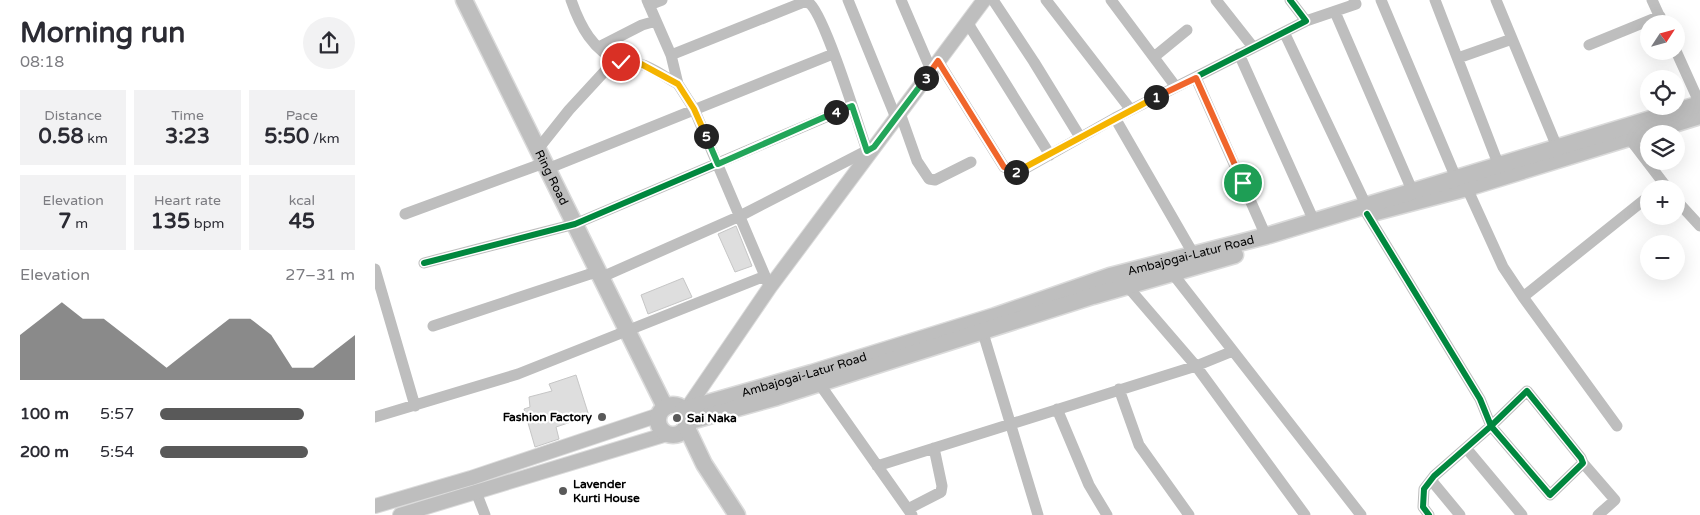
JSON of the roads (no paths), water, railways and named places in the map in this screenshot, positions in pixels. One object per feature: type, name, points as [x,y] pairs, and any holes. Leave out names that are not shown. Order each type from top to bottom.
[{"type":"highway","name":"Ring Road","points":[[464,0],[628,330],[662,411]]},
{"type":"highway","name":"Ambajogai-Latur Road","points":[[662,411],[671,406],[681,422],[816,379],[995,316],[1126,280],[1194,255],[1267,236],[1314,221],[1366,210],[1413,190],[1462,183],[1499,166],[1700,104]]},
{"type":"highway","points":[[816,379],[983,333],[1126,280],[1173,274],[1366,210],[1629,138],[1700,116]]},
{"type":"highway","points":[[662,411],[659,426],[681,422],[704,464],[737,515]]},
{"type":"main road","points":[[681,422],[768,281],[870,149],[898,116],[984,0]]},
{"type":"main road","name":"Ambajogai-Latur Road","points":[[375,506],[471,478],[662,411]]},
{"type":"main road","name":"Ambajogai-Latur Road","points":[[400,515],[476,492],[681,422]]},
{"type":"street","points":[[571,0],[577,18],[589,39],[599,48],[621,62],[641,64],[678,84]]},
{"type":"street","points":[[375,416],[415,406],[519,374],[628,330],[768,281],[694,109],[678,84],[671,55],[648,3],[662,0]]},
{"type":"street","points":[[848,0],[917,161],[929,179],[935,180],[971,162]]},
{"type":"street","points":[[901,0],[935,66],[1004,167],[1015,172],[1021,171],[1115,118],[1306,21],[1335,12],[1355,2],[1367,0]]},
{"type":"street","points":[[993,0],[1034,62],[1080,138]]},
{"type":"street","points":[[1046,0],[1131,110]]},
{"type":"street","points":[[1111,0],[1176,87]]},
{"type":"street","points":[[1216,0],[1253,47]]},
{"type":"street","points":[[1290,0],[1306,21]]},
{"type":"street","points":[[1381,0],[1462,183],[1503,267],[1617,426]]},
{"type":"street","points":[[1435,0],[1499,166]]},
{"type":"street","points":[[1496,0],[1557,148]]},
{"type":"street","points":[[1653,0],[1660,15]]},
{"type":"street","points":[[433,326],[600,274],[740,216],[870,149],[813,6],[804,2],[671,55]]},
{"type":"street","points":[[1335,12],[1413,190]]},
{"type":"street","points":[[599,48],[641,25],[656,21]]},
{"type":"street","points":[[967,22],[1050,155]]},
{"type":"street","points":[[1589,45],[1640,28]]},
{"type":"street","points":[[1154,57],[1187,30]]},
{"type":"street","points":[[1284,32],[1366,210],[1480,399],[1491,426],[1550,495],[1583,463]]},
{"type":"street","points":[[1458,58],[1512,39]]},
{"type":"street","points":[[405,214],[543,160],[694,109],[833,54]]},
{"type":"street","points":[[1239,54],[1314,221]]},
{"type":"street","points":[[543,160],[569,110],[616,59]]},
{"type":"street","points":[[1680,60],[1700,104]]},
{"type":"street","points":[[1196,78],[1267,236]]},
{"type":"street","points":[[424,262],[575,224],[852,106]]},
{"type":"street","points":[[1115,118],[1194,255]]},
{"type":"street","points":[[1629,138],[1658,180]]},
{"type":"street","points":[[1523,297],[1640,203]]},
{"type":"street","points":[[1685,210],[1700,226]]},
{"type":"street","points":[[375,269],[415,406]]},
{"type":"street","points":[[1173,274],[1303,444],[1361,515]]},
{"type":"street","points":[[1126,280],[1196,366],[1305,515]]},
{"type":"street","points":[[983,333],[1038,515]]},
{"type":"street","points":[[877,466],[1196,366],[1233,351]]},
{"type":"street","points":[[816,379],[910,512],[941,492],[942,486],[934,448]]},
{"type":"street","points":[[1119,389],[1139,445],[1189,515]]},
{"type":"street","points":[[1429,515],[1423,507],[1424,489],[1431,480],[1527,391],[1583,463],[1615,500],[1598,515]]},
{"type":"street","points":[[1057,409],[1089,485],[1107,515]]},
{"type":"street","points":[[1466,448],[1523,515]]},
{"type":"street","points":[[1431,480],[1461,515]]},
{"type":"street","points":[[476,492],[485,515]]},
{"type":"place","name":"Fashion Factory","points":[[602,417]]},
{"type":"place","name":"Sai Naka","points":[[677,418]]},
{"type":"place","name":"Lavender Kurti House","points":[[563,491]]}]
